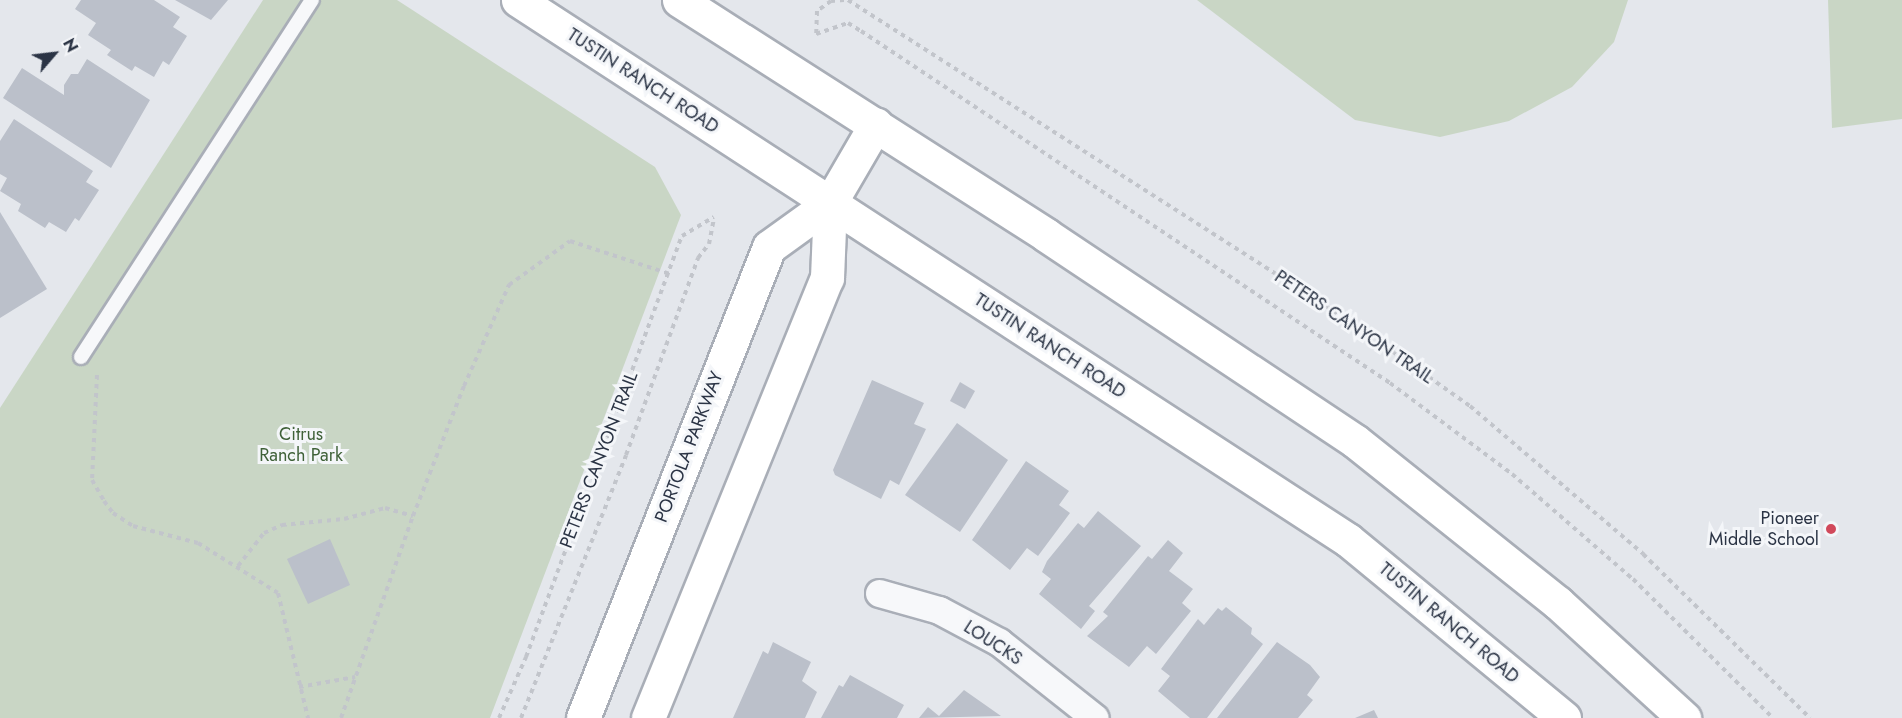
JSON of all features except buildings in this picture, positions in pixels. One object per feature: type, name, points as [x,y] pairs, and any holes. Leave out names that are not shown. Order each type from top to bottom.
[{"type":"main road","name":"TUSTIN RANCH ROAD","points":[[518,0],[1348,540],[1564,718]]},
{"type":"main road","points":[[678,0],[876,124],[1355,441],[1558,603],[1684,718]]},
{"type":"main road","name":"PORTOLA PARKWAY","points":[[583,718],[769,247],[830,203],[876,124]]},
{"type":"main road","name":"PORTOLA PARKWAY","points":[[648,718],[827,278],[830,203]]},
{"type":"street","name":"LOUCKS","points":[[879,593],[939,610],[999,642],[1095,718]]},
{"type":"lane","points":[[81,357],[312,0]]},
{"type":"path","points":[[844,0],[831,1],[817,11],[816,34],[848,23],[1390,383],[1512,474],[1624,572],[1773,718]]},
{"type":"path","name":"PETERS CANYON TRAIL","points":[[849,0],[1348,320],[1470,406],[1643,554],[1810,718]]},
{"type":"path","name":"PETERS CANYON TRAIL","points":[[499,718],[526,657],[670,274],[682,236],[714,217],[709,244],[698,258],[626,455],[521,718]]},
{"type":"path","points":[[341,718],[413,516],[464,386],[509,285],[570,241],[670,274]]},
{"type":"path","points":[[81,357],[97,375],[93,480],[113,513],[133,526],[198,543],[278,593],[308,718]]},
{"type":"path","points":[[238,567],[264,534],[282,525],[344,519],[385,508],[413,516]]},
{"type":"path","points":[[300,687],[355,677]]},
{"type":"green space","name":"Citrus Ranch Park","points":[[263,0],[397,0],[655,167],[681,215],[490,718],[0,718],[0,408]]},
{"type":"green space","points":[[1197,0],[1628,0],[1614,42],[1572,87],[1509,121],[1440,137],[1355,120]]},
{"type":"green space","points":[[1828,0],[1902,0],[1902,119],[1832,128]]},
{"type":"place","name":"Pioneer Middle School","points":[[1831,529]]}]
